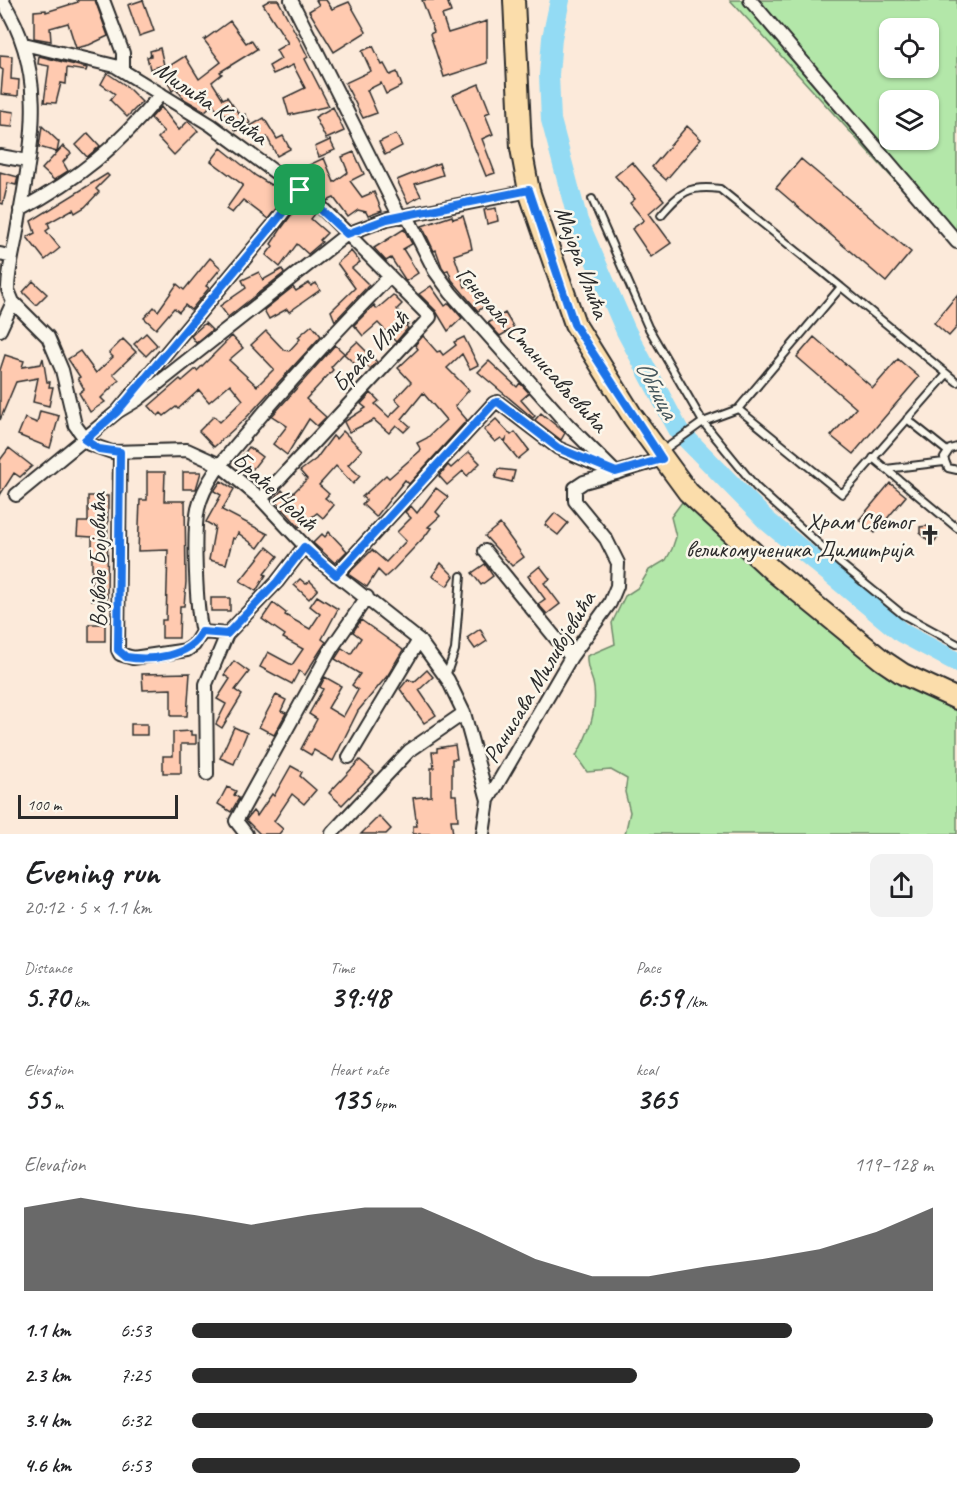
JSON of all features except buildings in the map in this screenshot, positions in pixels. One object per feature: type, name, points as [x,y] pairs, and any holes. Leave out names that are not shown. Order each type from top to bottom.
[{"type":"main road","name":"Мајора Илића","points":[[514,0],[519,128],[529,190],[574,324],[693,498],[751,551],[891,667],[957,699]]},
{"type":"street","points":[[2,0],[24,44],[32,70],[34,98],[28,161],[20,210],[6,256],[8,280],[13,302],[48,337],[62,370],[75,425],[85,440]]},
{"type":"street","points":[[103,0],[123,53],[123,70]]},
{"type":"street","name":"Генерала Станисављевића","points":[[291,0],[435,271],[451,293],[568,425],[616,472]]},
{"type":"street","points":[[750,0],[957,242]]},
{"type":"street","name":"Милића Кедића","points":[[24,44],[105,63],[123,70],[211,125],[300,190],[347,234]]},
{"type":"street","points":[[20,210],[76,178],[107,153],[161,94]]},
{"type":"street","points":[[0,156],[28,161]]},
{"type":"street","points":[[16,495],[117,412],[300,190]]},
{"type":"street","points":[[117,412],[137,400],[347,234],[374,223],[529,190]]},
{"type":"street","name":"Браће Илић","points":[[261,499],[430,318],[347,234]]},
{"type":"street","points":[[227,634],[202,632],[198,609],[198,509],[220,465],[327,341],[389,277]]},
{"type":"street","points":[[0,330],[13,302]]},
{"type":"street","points":[[336,575],[494,403],[498,402],[532,430],[568,454],[616,472]]},
{"type":"street","name":"Браће Недић","points":[[85,440],[99,449],[120,452],[187,450],[220,465],[261,499],[304,547],[419,640],[446,676],[464,712],[488,800],[483,834]]},
{"type":"street","name":"Војводе Бојовића","points":[[120,452],[120,654],[133,658],[187,650],[202,632]]},
{"type":"street","name":"Ранисава Миливојевића","points":[[488,800],[571,657],[610,603],[619,575],[618,563],[606,539],[575,501],[575,488],[584,482],[663,453]]},
{"type":"street","points":[[207,774],[206,684],[227,634],[277,582],[304,547]]},
{"type":"street","points":[[485,551],[571,657]]},
{"type":"street","points":[[246,834],[236,821],[331,649],[367,597]]},
{"type":"street","points":[[349,757],[419,640]]},
{"type":"street","points":[[332,833],[410,751],[464,712]]},
{"type":"lane","points":[[661,215],[680,193],[700,187],[720,189],[842,286],[957,382]]},
{"type":"lane","points":[[592,199],[648,327],[701,423],[756,487],[841,564],[902,615],[957,645]]},
{"type":"lane","points":[[663,453],[701,423],[738,409],[842,286]]},
{"type":"lane","points":[[738,409],[842,494],[947,374]]},
{"type":"lane","points":[[907,419],[946,452]]},
{"type":"lane","points":[[946,452],[957,447]]},
{"type":"lane","points":[[946,452],[944,462],[948,468],[957,470]]},
{"type":"lane","points":[[873,458],[957,528]]},
{"type":"lane","points":[[886,469],[944,462]]},
{"type":"lane","points":[[446,676],[455,650],[461,576]]},
{"type":"green space","points":[[730,0],[957,0],[957,249]]},
{"type":"green space","points":[[682,502],[887,677],[957,709],[957,834],[625,834],[630,812],[625,792],[627,779],[611,770],[587,772],[576,756],[588,732],[595,697],[587,656],[615,644],[612,623],[625,596],[639,587],[649,570],[666,560],[676,537],[671,517]]},
{"type":"waterway","name":"Обница","points":[[560,0],[552,38],[549,75],[551,120],[578,221],[626,331],[679,431],[767,521],[902,633],[957,662]]},
{"type":"place","name":"Храм Светог великомученика Димитрија","points":[[930,535]]},
{"type":"route","points":[[300,190],[318,204],[347,234],[387,219],[476,203],[529,190],[549,256],[574,324],[662,459],[616,472],[568,454],[539,436],[498,402],[494,403],[336,575],[304,547],[277,582],[227,634],[202,632],[194,645],[187,650],[169,655],[126,657],[118,650],[120,452],[104,451],[85,440],[117,412],[300,190]]}]
